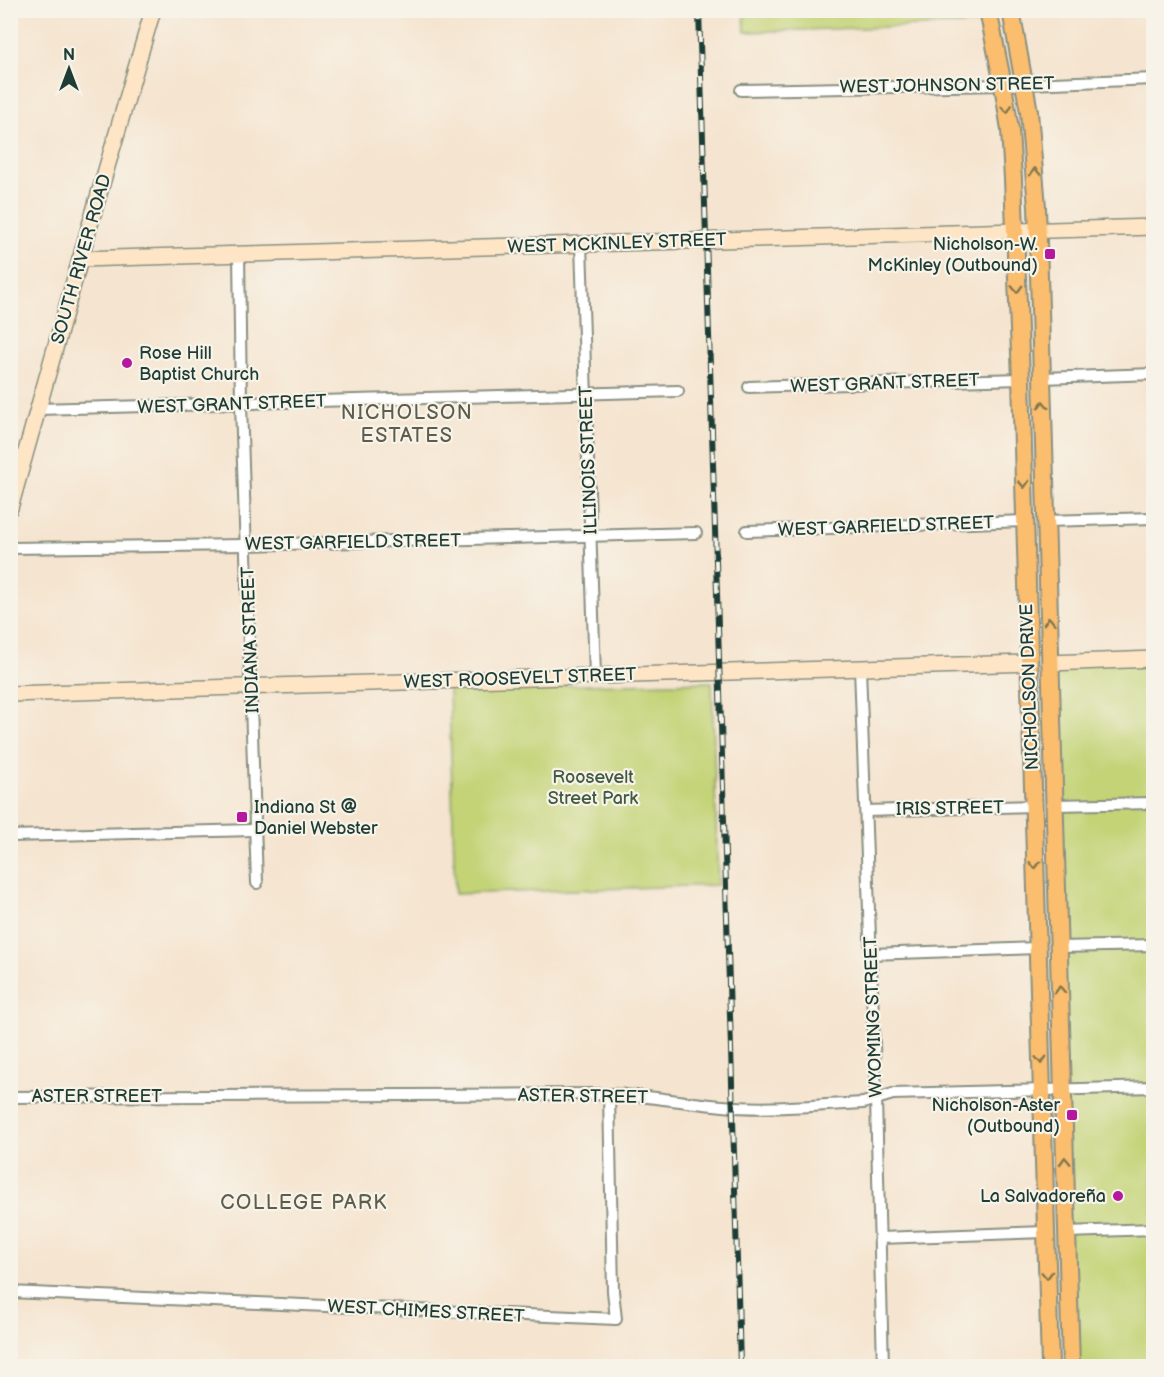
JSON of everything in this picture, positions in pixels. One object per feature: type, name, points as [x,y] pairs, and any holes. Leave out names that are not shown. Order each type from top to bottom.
[{"type":"main road","name":"SOUTH RIVER ROAD","points":[[10,508],[153,10]]},
{"type":"main road","name":"NICHOLSON DRIVE","points":[[988,10],[1010,130],[1016,231],[1051,1361]]},
{"type":"main road","name":"NICHOLSON DRIVE","points":[[1011,10],[1029,112],[1034,156],[1071,1366]]},
{"type":"main road","name":"WEST MCKINLEY STREET","points":[[80,259],[1154,227]]},
{"type":"main road","points":[[1026,559],[1032,586],[1035,628],[1041,653],[1050,663],[1154,659]]},
{"type":"main road","points":[[1029,663],[1036,675],[1044,737],[1054,768]]},
{"type":"main road","name":"WEST ROOSEVELT STREET","points":[[10,694],[1029,663]]},
{"type":"street","name":"WEST JOHNSON STREET","points":[[741,90],[1003,85],[1154,79]]},
{"type":"street","name":"ILLINOIS STREET","points":[[581,244],[595,676]]},
{"type":"street","name":"INDIANA STREET","points":[[239,253],[241,404],[257,883]]},
{"type":"street","points":[[1042,378],[1154,374]]},
{"type":"street","name":"WEST GRANT STREET","points":[[749,387],[1021,379]]},
{"type":"street","name":"WEST GRANT STREET","points":[[38,409],[678,391]]},
{"type":"street","points":[[1046,521],[1154,518]]},
{"type":"street","name":"WEST GARFIELD STREET","points":[[747,531],[1025,521]]},
{"type":"street","name":"WEST GARFIELD STREET","points":[[10,548],[246,545],[696,533]]},
{"type":"street","name":"WYOMING STREET","points":[[860,668],[883,1366]]},
{"type":"street","points":[[1055,805],[1154,803]]},
{"type":"street","name":"IRIS STREET","points":[[866,810],[1033,806]]},
{"type":"street","points":[[10,836],[255,830]]},
{"type":"street","points":[[1059,947],[1154,945]]},
{"type":"street","points":[[871,954],[1038,948]]},
{"type":"street","name":"ASTER STREET","points":[[10,1097],[609,1094],[743,1107],[846,1104],[893,1094],[1154,1087]]},
{"type":"street","name":"WEST CHIMES STREET","points":[[10,1292],[616,1319],[613,1291],[609,1094]]},
{"type":"street","points":[[1067,1232],[1154,1229]]},
{"type":"street","points":[[880,1238],[1046,1232]]},
{"type":"green space","points":[[744,11],[973,11],[976,24],[745,32]]},
{"type":"green space","points":[[1153,660],[1153,1366],[1072,1366],[1050,663]]},
{"type":"green space","name":"Roosevelt Street Park","points":[[712,682],[718,885],[455,894],[449,688]]},
{"type":"railway","points":[[699,10],[740,1366]]},
{"type":"place","name":"Nicholson-W. McKinley (Outbound)","points":[[1050,254]]},
{"type":"place","name":"Rose Hill Baptist Church","points":[[127,363]]},
{"type":"place","name":"Indiana St @ Daniel Webster","points":[[242,817]]},
{"type":"place","name":"Nicholson-Aster (Outbound)","points":[[1072,1115]]},
{"type":"place","name":"La Salvadoreña","points":[[1118,1196]]},
{"type":"district","name":"NICHOLSON ESTATES","points":[[407,424]]},
{"type":"district","name":"COLLEGE PARK","points":[[304,1202]]}]
